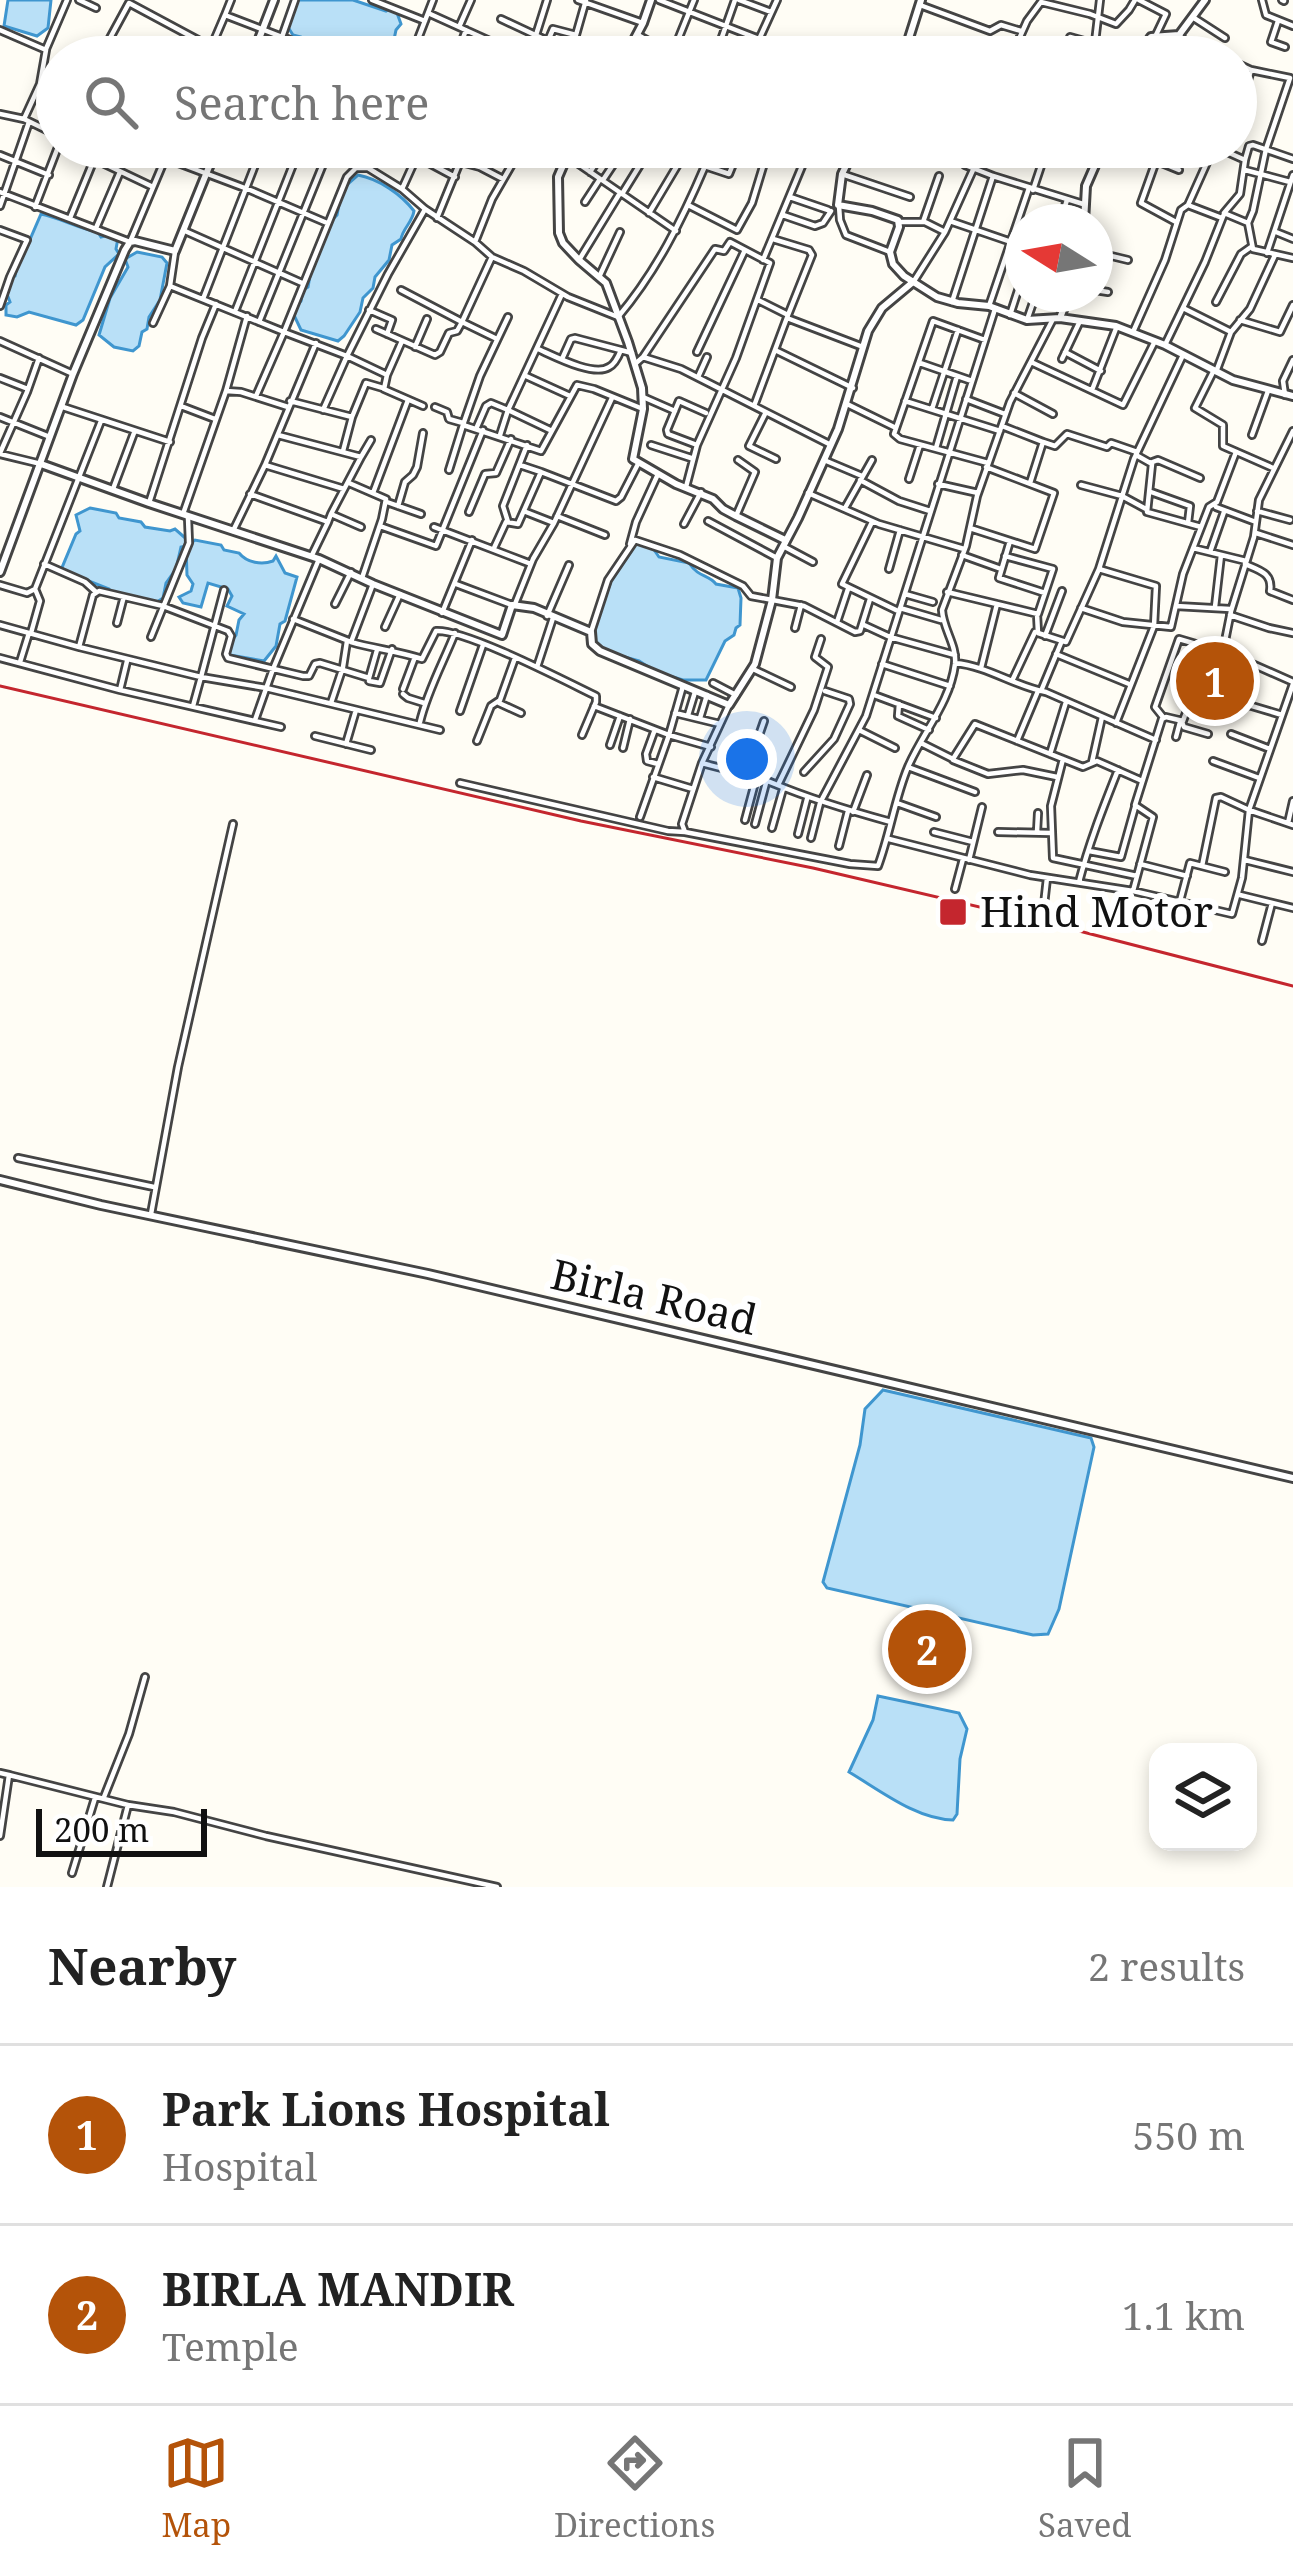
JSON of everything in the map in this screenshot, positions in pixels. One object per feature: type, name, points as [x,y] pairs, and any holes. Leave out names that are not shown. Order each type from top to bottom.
[{"type":"street","points":[[52,36],[67,0]]},
{"type":"street","points":[[79,0],[96,8]]},
{"type":"street","points":[[216,36],[231,0]]},
{"type":"street","points":[[260,36],[274,0]]},
{"type":"street","points":[[282,36],[295,0]]},
{"type":"street","points":[[372,0],[480,36]]},
{"type":"street","points":[[419,36],[433,0]]},
{"type":"street","points":[[461,36],[471,0]]},
{"type":"street","points":[[501,19],[536,35],[547,0]]},
{"type":"street","points":[[640,36],[637,34],[655,0],[752,36]]},
{"type":"street","points":[[680,36],[694,0]]},
{"type":"street","points":[[722,36],[737,0],[771,12]]},
{"type":"street","points":[[760,36],[777,0]]},
{"type":"street","points":[[1096,36],[1100,0]]},
{"type":"street","points":[[1020,36],[1043,2],[1116,24],[1137,0],[1166,14],[1156,35],[1180,34],[1202,1]]},
{"type":"street","points":[[1262,0],[1266,15],[1293,26]]},
{"type":"street","points":[[111,36],[128,1],[191,36]]},
{"type":"street","points":[[550,36],[554,28],[575,35],[583,2],[643,23]]},
{"type":"street","points":[[910,36],[921,2],[990,31],[1001,25],[1022,31]]},
{"type":"street","points":[[225,16],[279,36]]},
{"type":"street","points":[[1194,18],[1222,36]]},
{"type":"street","points":[[1278,21],[1271,42],[1285,47]]},
{"type":"street","points":[[0,30],[36,45]]},
{"type":"street","points":[[1251,247],[1248,223],[1266,149],[1291,79],[1257,71]]},
{"type":"street","points":[[0,206],[36,95]]},
{"type":"street","points":[[0,114],[36,126]]},
{"type":"street","points":[[1257,147],[1293,159]]},
{"type":"street","points":[[0,154],[49,175]]},
{"type":"street","points":[[35,208],[51,168]]},
{"type":"street","points":[[70,218],[91,168]]},
{"type":"street","points":[[111,168],[152,187]]},
{"type":"street","points":[[0,572],[73,374],[161,168]]},
{"type":"street","points":[[194,168],[327,223]]},
{"type":"street","points":[[153,322],[170,286],[175,251],[208,168]]},
{"type":"street","points":[[203,298],[253,168]]},
{"type":"street","points":[[235,311],[291,168]]},
{"type":"street","points":[[260,322],[322,168]]},
{"type":"street","points":[[256,396],[346,177],[356,168],[368,168],[402,190],[492,256],[562,295],[619,317]]},
{"type":"street","points":[[402,190],[412,168]]},
{"type":"street","points":[[438,168],[455,177]]},
{"type":"street","points":[[437,218],[459,168]]},
{"type":"street","points":[[482,168],[503,179]]},
{"type":"street","points":[[475,242],[510,168]]},
{"type":"street","points":[[562,168],[556,186],[559,233],[563,243],[609,288],[635,364],[644,409],[633,456],[638,464],[701,492],[813,562]]},
{"type":"street","points":[[586,168],[676,231]]},
{"type":"street","points":[[590,172],[593,168]]},
{"type":"street","points":[[585,202],[610,168]]},
{"type":"street","points":[[579,260],[637,168]]},
{"type":"street","points":[[649,213],[676,168]]},
{"type":"street","points":[[619,317],[676,231],[704,168]]},
{"type":"street","points":[[635,364],[713,250],[724,251],[730,242],[752,203],[763,168]]},
{"type":"street","points":[[763,260],[802,168]]},
{"type":"street","points":[[845,168],[836,210],[843,230],[851,239],[890,252]]},
{"type":"street","points":[[1026,204],[1039,168]]},
{"type":"street","points":[[686,832],[682,824],[692,789],[729,704],[753,669],[772,600],[776,559],[831,445],[876,316],[913,282],[945,232],[973,170],[1083,204],[1093,168]]},
{"type":"street","points":[[1154,168],[1141,203],[1176,222]]},
{"type":"street","points":[[1174,168],[1179,170]]},
{"type":"street","points":[[1133,332],[1182,208],[1208,168]]},
{"type":"street","points":[[1165,345],[1223,216],[1239,197],[1245,170],[1292,178],[1250,309],[1231,332],[1195,408],[1223,425],[1222,445],[1273,468]]},
{"type":"street","points":[[96,228],[120,172]]},
{"type":"street","points":[[842,174],[910,197]]},
{"type":"street","points":[[923,222],[939,176]]},
{"type":"street","points":[[952,302],[993,176]]},
{"type":"street","points":[[2,193],[130,242],[175,251]]},
{"type":"street","points":[[790,197],[836,210],[872,211],[899,222],[923,222],[945,232]]},
{"type":"street","points":[[1066,204],[1067,200]]},
{"type":"street","points":[[1188,205],[1248,223]]},
{"type":"street","points":[[689,206],[737,230]]},
{"type":"street","points":[[323,410],[369,310],[425,209]]},
{"type":"street","points":[[782,215],[815,226],[836,210]]},
{"type":"street","points":[[950,221],[1005,239]]},
{"type":"street","points":[[899,222],[890,252],[897,270],[937,297],[1027,320],[1057,318],[1117,326],[1215,372],[1289,396]]},
{"type":"street","points":[[0,230],[27,241],[0,306]]},
{"type":"street","points":[[184,231],[302,284]]},
{"type":"street","points":[[1275,231],[1293,238]]},
{"type":"street","points":[[600,275],[620,232]]},
{"type":"street","points":[[754,406],[812,255],[772,238]]},
{"type":"street","points":[[686,487],[709,413],[736,358],[770,266],[730,242]]},
{"type":"street","points":[[1251,247],[1293,258]]},
{"type":"street","points":[[1216,302],[1240,254],[1251,247]]},
{"type":"street","points":[[697,352],[745,250]]},
{"type":"street","points":[[376,329],[437,355],[462,322],[492,256]]},
{"type":"street","points":[[1113,256],[1128,260]]},
{"type":"street","points":[[812,838],[820,803],[873,694],[1005,267]]},
{"type":"street","points":[[170,286],[387,375]]},
{"type":"street","points":[[401,290],[498,339]]},
{"type":"street","points":[[500,435],[562,295]]},
{"type":"street","points":[[758,299],[863,347]]},
{"type":"street","points":[[149,503],[216,304]]},
{"type":"street","points":[[1240,320],[1279,333],[1293,305]]},
{"type":"street","points":[[1183,308],[1231,332]]},
{"type":"street","points":[[369,310],[392,320],[386,334]]},
{"type":"street","points":[[1027,320],[1030,312]]},
{"type":"street","points":[[460,783],[668,831],[877,866],[908,767],[950,686],[955,659],[942,610],[971,529],[987,465],[1015,393],[1060,312]]},
{"type":"street","points":[[151,637],[189,543],[185,515],[247,316]]},
{"type":"street","points":[[449,470],[480,376],[508,317]]},
{"type":"street","points":[[415,347],[427,319]]},
{"type":"street","points":[[1080,320],[1064,356],[1101,371]]},
{"type":"street","points":[[971,529],[1036,548],[1054,492],[949,451],[896,437],[896,428],[933,321],[985,340]]},
{"type":"street","points":[[1091,390],[1117,326]]},
{"type":"street","points":[[932,409],[958,330]]},
{"type":"street","points":[[562,359],[575,338],[632,353]]},
{"type":"street","points":[[384,388],[402,340]]},
{"type":"street","points":[[0,341],[73,374]]},
{"type":"street","points":[[1031,362],[1123,405],[1155,341]]},
{"type":"street","points":[[233,531],[316,343]]},
{"type":"street","points":[[536,348],[590,368],[608,369],[621,350]]},
{"type":"street","points":[[775,351],[853,388]]},
{"type":"street","points":[[1017,741],[1099,568],[1136,454],[1183,355]]},
{"type":"street","points":[[643,357],[698,377],[831,445]]},
{"type":"street","points":[[38,358],[0,453],[315,558],[502,634]]},
{"type":"street","points":[[698,377],[707,358]]},
{"type":"street","points":[[1289,396],[1283,381],[1293,360]]},
{"type":"street","points":[[918,362],[972,381]]},
{"type":"street","points":[[524,375],[570,396]]},
{"type":"street","points":[[936,448],[957,376]]},
{"type":"street","points":[[0,378],[28,389]]},
{"type":"street","points":[[343,451],[365,383],[423,406]]},
{"type":"street","points":[[435,407],[447,412],[449,419],[542,451],[578,384],[644,409]]},
{"type":"street","points":[[226,391],[352,417]]},
{"type":"street","points":[[1252,435],[1268,391]]},
{"type":"street","points":[[1015,393],[1053,414]]},
{"type":"street","points":[[496,651],[531,564],[612,397]]},
{"type":"street","points":[[643,397],[675,411]]},
{"type":"street","points":[[966,399],[1006,414]]},
{"type":"street","points":[[373,493],[409,400]]},
{"type":"street","points":[[905,400],[1055,446],[1067,434],[1106,447],[1111,443],[1136,454],[1152,466],[1146,509]]},
{"type":"street","points":[[697,445],[668,434],[675,411],[679,401],[709,413]]},
{"type":"street","points":[[380,526],[436,546],[489,403],[553,431]]},
{"type":"street","points":[[847,404],[896,428]]},
{"type":"street","points":[[182,406],[216,419]]},
{"type":"street","points":[[63,407],[170,442]]},
{"type":"street","points":[[766,412],[749,446],[776,460]]},
{"type":"street","points":[[0,417],[50,437]]},
{"type":"street","points":[[20,662],[40,601],[35,589],[100,421]]},
{"type":"street","points":[[113,489],[135,431]]},
{"type":"street","points":[[1176,737],[1189,703],[1223,652],[1256,533],[1257,511],[1293,431]]},
{"type":"street","points":[[398,506],[416,466],[423,433]]},
{"type":"street","points":[[277,435],[361,457]]},
{"type":"street","points":[[470,512],[485,474],[496,473],[511,439]]},
{"type":"street","points":[[255,720],[330,518],[371,440]]},
{"type":"street","points":[[1030,483],[1043,442]]},
{"type":"street","points":[[909,479],[920,444]]},
{"type":"street","points":[[508,522],[503,506],[527,445]]},
{"type":"street","points":[[651,445],[693,458]]},
{"type":"street","points":[[1081,608],[1123,622],[1171,628],[1193,548],[1236,452]]},
{"type":"street","points":[[736,517],[755,472],[738,460]]},
{"type":"street","points":[[824,460],[899,501],[930,511]]},
{"type":"street","points":[[845,508],[872,460]]},
{"type":"street","points":[[1150,463],[1158,460],[1201,478]]},
{"type":"street","points":[[520,465],[619,500],[638,464]]},
{"type":"street","points":[[265,466],[373,493],[421,514]]},
{"type":"street","points":[[508,522],[516,525],[541,472]]},
{"type":"street","points":[[658,474],[630,544],[608,580],[591,632],[592,644],[729,704]]},
{"type":"street","points":[[938,484],[978,494]]},
{"type":"street","points":[[1081,484],[1122,496],[1148,513],[1202,527]]},
{"type":"street","points":[[684,524],[701,492]]},
{"type":"street","points":[[1149,492],[1192,507],[1188,523]]},
{"type":"street","points":[[808,493],[1001,569]]},
{"type":"street","points":[[250,494],[362,527]]},
{"type":"street","points":[[362,578],[386,502]]},
{"type":"street","points":[[1210,505],[1256,522]]},
{"type":"street","points":[[1210,552],[1225,510]]},
{"type":"street","points":[[524,511],[604,535]]},
{"type":"street","points":[[1257,511],[1290,520]]},
{"type":"street","points":[[708,521],[776,559]]},
{"type":"street","points":[[872,521],[842,584],[870,599],[943,620]]},
{"type":"street","points":[[494,548],[508,522]]},
{"type":"street","points":[[434,527],[531,564]]},
{"type":"street","points":[[889,568],[900,530]]},
{"type":"street","points":[[1256,533],[1293,545]]},
{"type":"street","points":[[442,613],[472,540]]},
{"type":"street","points":[[630,544],[644,541],[680,555],[742,586],[751,596],[801,605],[855,632],[860,631],[870,599]]},
{"type":"street","points":[[1010,541],[999,579],[1046,592]]},
{"type":"street","points":[[1193,548],[1246,562],[1267,574],[1270,591],[1293,599]]},
{"type":"street","points":[[1215,608],[1221,555]]},
{"type":"street","points":[[1005,556],[1052,567],[1036,629],[1012,681]]},
{"type":"street","points":[[44,564],[96,592],[163,606],[230,633],[228,658],[273,669],[306,677],[317,663],[380,683],[392,649]]},
{"type":"street","points":[[537,667],[569,565]]},
{"type":"street","points":[[1099,568],[1156,586],[1154,626],[1116,723]]},
{"type":"street","points":[[335,604],[351,572]]},
{"type":"street","points":[[454,583],[591,632]]},
{"type":"street","points":[[331,703],[373,584]]},
{"type":"street","points":[[0,585],[27,593],[35,589]]},
{"type":"street","points":[[193,706],[224,590]]},
{"type":"street","points":[[837,622],[848,590]]},
{"type":"street","points":[[1045,636],[1062,591]]},
{"type":"street","points":[[79,647],[96,592]]},
{"type":"street","points":[[946,592],[1037,614]]},
{"type":"street","points":[[385,627],[400,594]]},
{"type":"street","points":[[905,594],[932,602]]},
{"type":"street","points":[[117,623],[124,598]]},
{"type":"street","points":[[981,668],[998,603]]},
{"type":"street","points":[[795,628],[801,605]]},
{"type":"street","points":[[1176,605],[1215,608],[1293,633]]},
{"type":"street","points":[[293,619],[349,642],[424,658],[439,629],[454,633],[596,696],[582,735]]},
{"type":"street","points":[[862,624],[1156,740]]},
{"type":"street","points":[[0,625],[128,660],[440,730]]},
{"type":"street","points":[[1036,629],[1061,643]]},
{"type":"street","points":[[419,724],[454,633]]},
{"type":"street","points":[[772,828],[781,787],[828,669],[815,659],[821,639]]},
{"type":"street","points":[[887,838],[1047,878],[1233,914],[1245,860],[1249,810],[1293,683],[1223,652],[1179,639],[1155,707],[1163,717],[1208,734]]},
{"type":"street","points":[[460,711],[483,645]]},
{"type":"street","points":[[369,679],[377,650]]},
{"type":"street","points":[[1057,654],[1131,684]]},
{"type":"street","points":[[415,656],[403,692],[424,704]]},
{"type":"street","points":[[0,658],[281,727]]},
{"type":"street","points":[[477,741],[515,658]]},
{"type":"street","points":[[120,690],[128,660]]},
{"type":"street","points":[[882,664],[950,686]]},
{"type":"street","points":[[753,669],[791,687]]},
{"type":"street","points":[[713,682],[736,694]]},
{"type":"street","points":[[640,817],[683,684]]},
{"type":"street","points":[[688,715],[696,689]]},
{"type":"street","points":[[804,772],[834,739],[850,704],[849,699],[822,690]]},
{"type":"street","points":[[700,718],[707,694]]},
{"type":"street","points":[[873,694],[936,718]]},
{"type":"street","points":[[1050,754],[1066,701]]},
{"type":"street","points":[[497,702],[521,713]]},
{"type":"street","points":[[899,704],[898,716],[929,730]]},
{"type":"street","points":[[1245,704],[1282,716]]},
{"type":"street","points":[[594,706],[711,747]]},
{"type":"street","points":[[346,743],[356,710]]},
{"type":"street","points":[[675,713],[720,724]]},
{"type":"street","points":[[610,745],[620,714]]},
{"type":"street","points":[[1093,762],[1102,717]]},
{"type":"street","points":[[1087,850],[1121,857],[1163,717]]},
{"type":"street","points":[[622,748],[630,718]]},
{"type":"street","points":[[745,776],[764,722]]},
{"type":"street","points":[[952,760],[974,724],[1086,767],[1097,761],[1142,781]]},
{"type":"street","points":[[655,729],[646,761],[658,764]]},
{"type":"street","points":[[859,730],[895,748]]},
{"type":"street","points":[[1231,734],[1270,748]]},
{"type":"street","points":[[314,736],[371,750]]},
{"type":"street","points":[[922,743],[988,775],[1023,770],[1058,776]]},
{"type":"street","points":[[1063,759],[1051,803],[1053,858],[1137,876]]},
{"type":"street","points":[[1213,761],[1259,778]]},
{"type":"street","points":[[703,764],[892,822]]},
{"type":"street","points":[[908,767],[975,792]]},
{"type":"street","points":[[1079,882],[1094,827],[1118,770]]},
{"type":"street","points":[[839,845],[867,775]]},
{"type":"street","points":[[653,777],[692,789]]},
{"type":"street","points":[[745,820],[756,779]]},
{"type":"street","points":[[755,824],[766,782]]},
{"type":"street","points":[[798,834],[808,797]]},
{"type":"street","points":[[1202,866],[1216,798],[1291,824],[1293,801]]},
{"type":"street","points":[[897,803],[936,817]]},
{"type":"street","points":[[955,889],[982,807]]},
{"type":"street","points":[[1133,891],[1154,817],[1135,807]]},
{"type":"street","points":[[1037,832],[1038,814]]},
{"type":"street","points":[[151,1214],[178,1067],[233,824]]},
{"type":"street","points":[[934,832],[974,842]]},
{"type":"street","points":[[998,832],[1051,832]]},
{"type":"street","points":[[1245,860],[1293,872]]},
{"type":"street","points":[[1180,901],[1190,863],[1225,872]]},
{"type":"street","points":[[1140,865],[1187,876]]},
{"type":"street","points":[[1043,914],[1047,878]]},
{"type":"street","points":[[1238,895],[1293,908]]},
{"type":"street","points":[[1262,941],[1272,903]]},
{"type":"street","points":[[18,1159],[154,1187]]},
{"type":"street","name":"Birla Road","points":[[0,1180],[428,1274],[1293,1478]]},
{"type":"street","points":[[72,1873],[99,1797],[129,1734],[145,1677]]},
{"type":"street","points":[[0,1773],[497,1887]]},
{"type":"street","points":[[0,1835],[9,1775]]},
{"type":"street","points":[[107,1887],[128,1805]]},
{"type":"water","points":[[8,0],[51,0],[48,28],[37,36],[4,26]]},
{"type":"water","points":[[297,0],[353,0],[386,11],[391,8],[401,24],[395,36],[297,36],[286,24]]},
{"type":"water","points":[[358,175],[389,188],[414,211],[363,298],[360,312],[338,341],[301,330],[292,311],[308,287],[314,253],[337,215],[342,189]]},
{"type":"water","points":[[41,214],[101,237],[118,238],[119,254],[105,267],[83,320],[76,325],[29,312],[6,315],[8,280],[15,276]]},
{"type":"water","points":[[137,252],[162,257],[167,263],[160,300],[133,351],[114,347],[99,335],[110,298],[128,267],[125,259]]},
{"type":"water","points":[[90,508],[116,513],[145,527],[175,529],[191,543],[221,545],[255,562],[273,561],[276,556],[285,573],[297,577],[276,646],[264,661],[230,655],[226,648],[244,614],[227,606],[232,596],[228,589],[208,583],[201,607],[183,603],[179,597],[191,591],[193,584],[187,575],[186,546],[181,547],[176,569],[157,602],[115,598],[109,589],[61,570],[80,531],[76,515]]},
{"type":"water","points":[[633,543],[650,544],[659,557],[689,563],[716,584],[738,588],[740,625],[725,641],[706,680],[683,680],[599,650],[592,635],[611,581]]},
{"type":"water","points":[[883,1390],[1091,1438],[1094,1447],[1059,1609],[1048,1634],[1033,1635],[827,1588],[823,1582],[860,1445],[865,1409]]},
{"type":"water","points":[[878,1696],[959,1713],[967,1729],[953,1820],[912,1809],[849,1772],[873,1720]]},
{"type":"railway","points":[[0,686],[581,821],[813,868],[1293,986]]},
{"type":"place","name":"Park Lions Hospital","points":[[1215,681]]},
{"type":"place","name":"Hind Motor","points":[[953,912]]},
{"type":"place","name":"BIRLA MANDIR","points":[[927,1649]]}]
